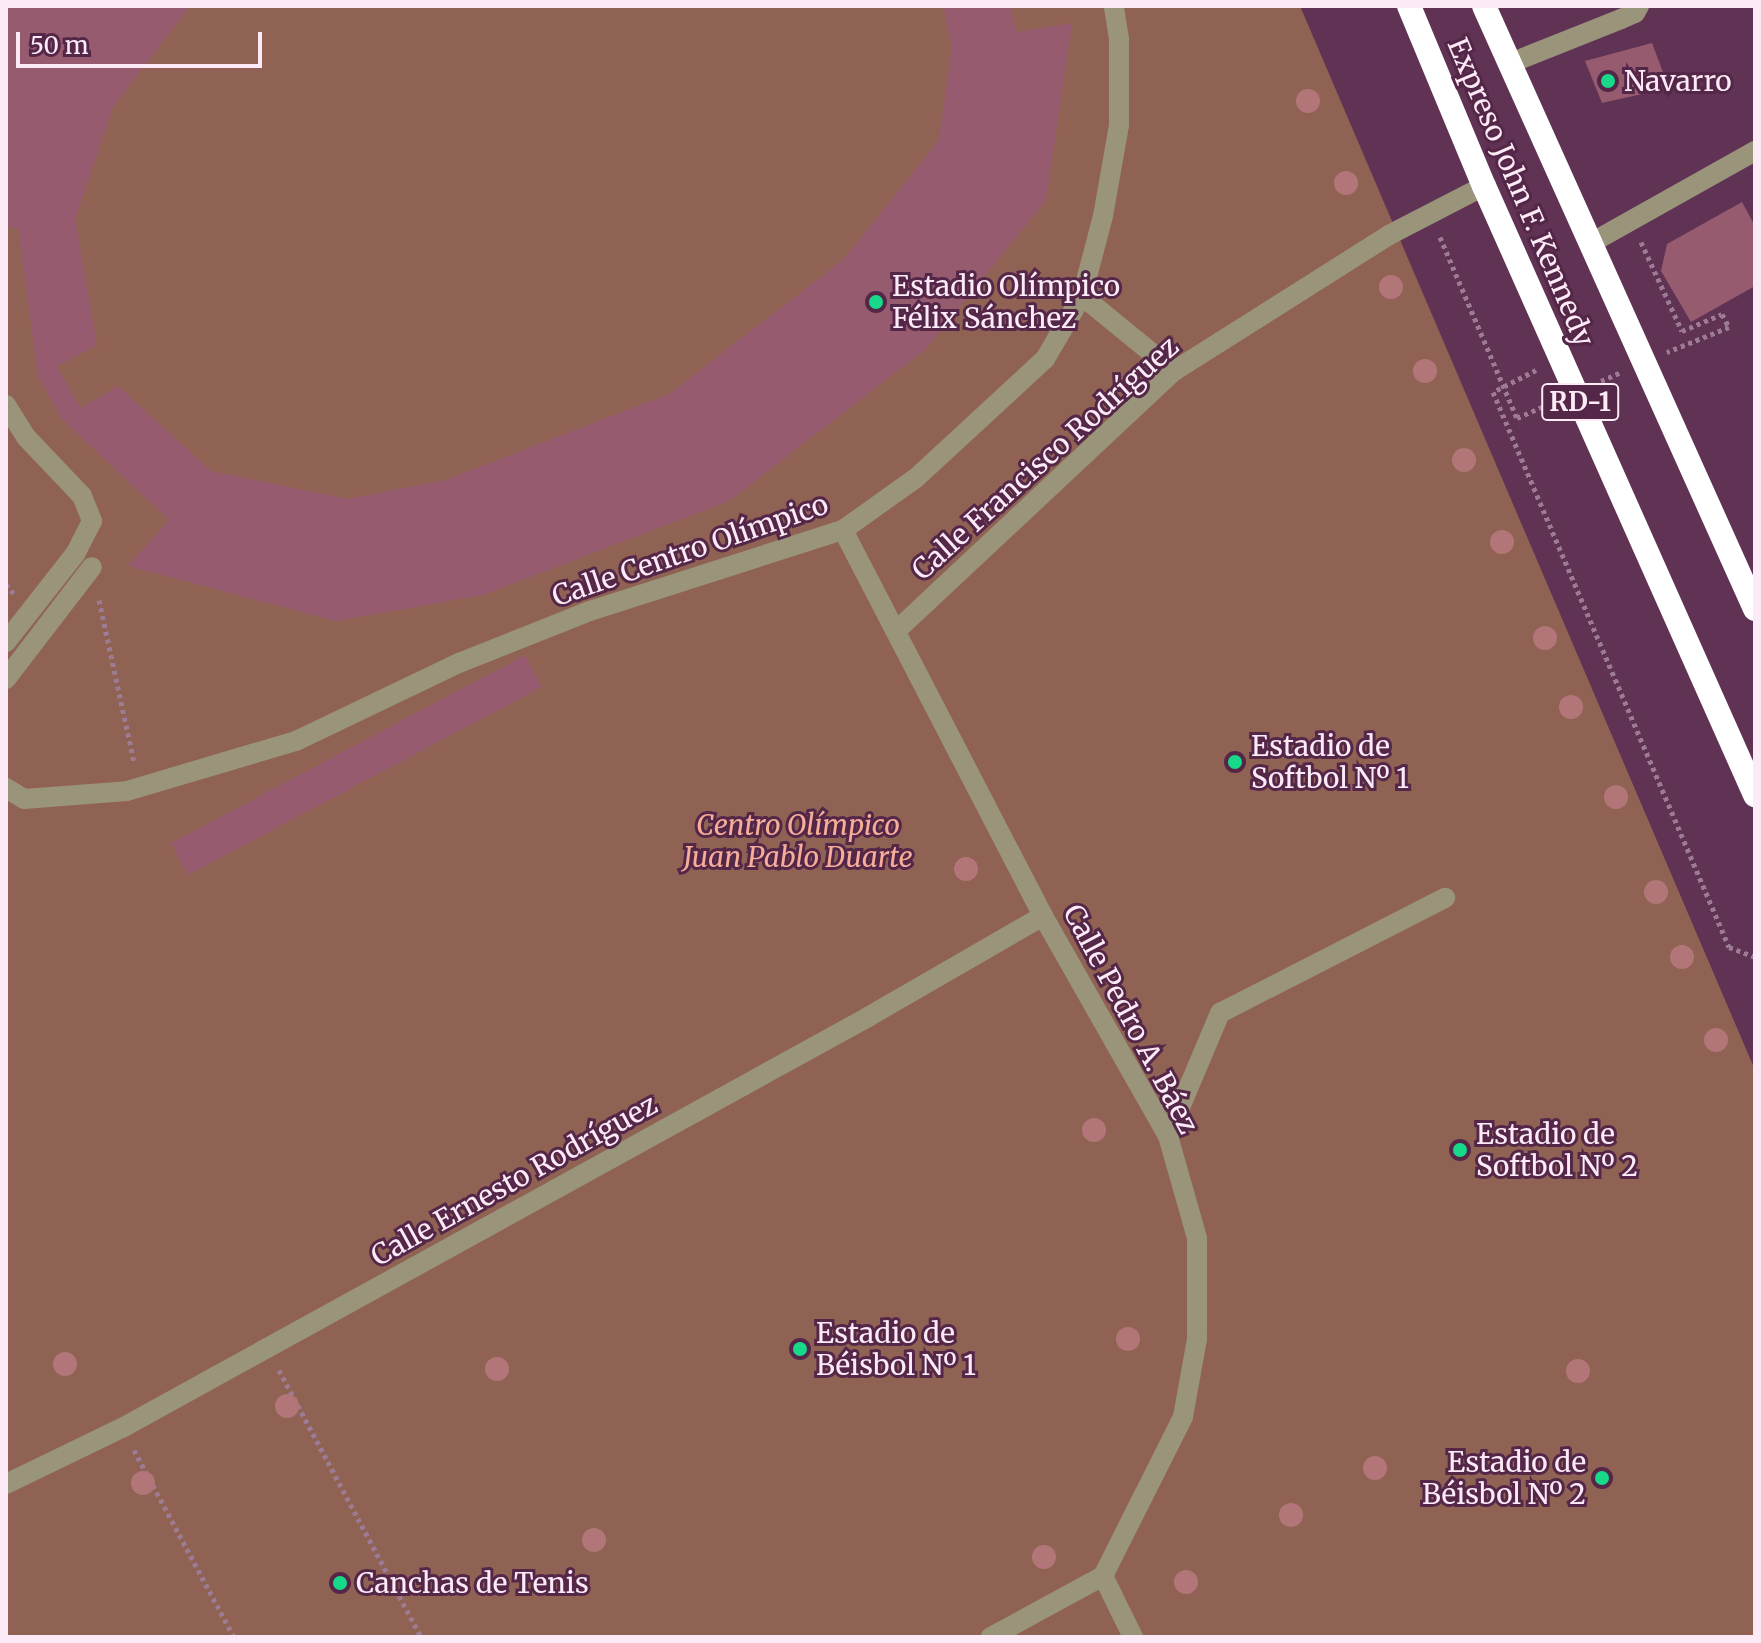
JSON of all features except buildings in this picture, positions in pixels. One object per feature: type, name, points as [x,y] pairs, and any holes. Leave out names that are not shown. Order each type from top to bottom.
[{"type":"highway","name":"Expreso John F. Kennedy","points":[[1409,6],[1484,186],[1755,795]]},
{"type":"highway","name":"Expreso John F. Kennedy","points":[[1484,6],[1755,609]]},
{"type":"street","name":"Calle Centro Olímpico","points":[[6,788],[24,799],[139,787],[296,741],[459,663],[576,616],[843,530],[916,478],[988,415],[1045,359],[1082,296],[1103,216],[1119,125],[1119,39],[1114,6]]},
{"type":"street","points":[[1508,64],[1635,13],[1639,6]]},
{"type":"street","points":[[1591,243],[1755,151]]},
{"type":"street","name":"Calle Francisco Rodríguez","points":[[896,631],[1174,371],[1389,235],[1484,186]]},
{"type":"street","points":[[1082,296],[1174,371]]},
{"type":"street","points":[[6,405],[26,437],[82,496],[92,521],[75,554],[6,642]]},
{"type":"street","name":"Calle Pedro A. Báez","points":[[843,530],[1043,916],[1168,1136],[1197,1238],[1197,1339],[1183,1417],[1103,1576]]},
{"type":"street","points":[[6,679],[92,567]]},
{"type":"street","points":[[1168,1136],[1220,1013],[1445,898]]},
{"type":"street","name":"Calle Ernesto Rodríguez","points":[[6,1484],[122,1428],[854,1024],[1043,916]]},
{"type":"street","points":[[991,1637],[1103,1576],[1133,1637]]},
{"type":"path","points":[[1431,216],[1517,418],[1559,399]]},
{"type":"path","points":[[1631,219],[1682,331],[1722,314],[1729,327],[1712,331],[1657,356]]},
{"type":"path","points":[[1560,358],[1493,392],[1729,947],[1755,957]]},
{"type":"path","points":[[1587,387],[1629,369]]},
{"type":"path","points":[[92,567],[139,787]]},
{"type":"path","points":[[268,1348],[421,1637]]},
{"type":"path","points":[[122,1428],[234,1637]]},
{"type":"green space","name":"Centro Olímpico Juan Pablo Duarte","points":[[6,6],[1300,6],[1755,1070],[1755,1637],[6,1637]]},
{"type":"place","name":"Navarro","points":[[1608,81]]},
{"type":"place","name":"Estadio Olímpico Félix Sánchez","points":[[876,302]]},
{"type":"place","name":"Estadio de Softbol Nº 1","points":[[1235,762]]},
{"type":"place","name":"Estadio de Softbol Nº 2","points":[[1460,1150]]},
{"type":"place","name":"Estadio de Béisbol Nº 1","points":[[800,1349]]},
{"type":"place","name":"Estadio de Béisbol Nº 2","points":[[1602,1478]]},
{"type":"place","name":"Canchas de Tenis","points":[[340,1583]]}]
